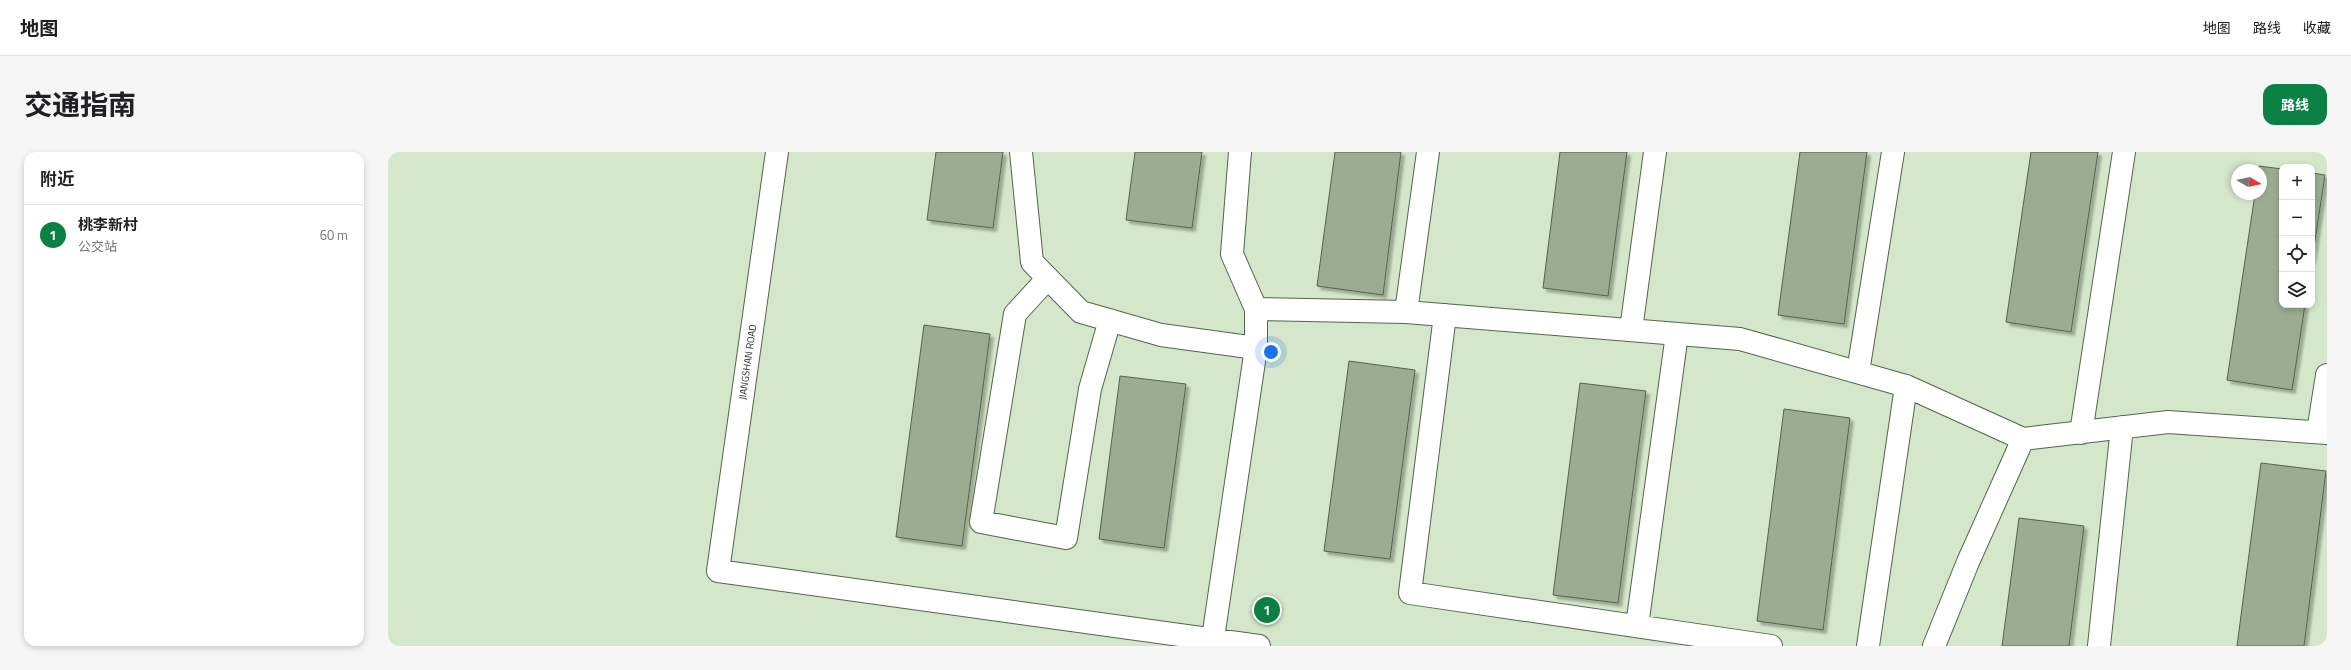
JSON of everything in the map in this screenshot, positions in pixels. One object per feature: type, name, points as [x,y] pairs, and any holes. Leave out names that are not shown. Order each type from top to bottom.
[{"type":"street","name":"JIANGSHAN ROAD","points":[[777,152],[718,571],[1213,638]]},
{"type":"street","points":[[1021,152],[1032,262],[1081,312],[1161,335],[1256,348]]},
{"type":"street","points":[[1240,152],[1232,254],[1256,309],[1256,348],[1213,638],[1258,646]]},
{"type":"street","points":[[1406,312],[1428,152]]},
{"type":"street","points":[[1631,330],[1655,152]]},
{"type":"street","points":[[1858,372],[1893,152]]},
{"type":"street","points":[[2081,432],[2124,152]]},
{"type":"street","points":[[1048,278],[1015,314],[981,522],[1066,538],[1090,389],[1110,320]]},
{"type":"street","points":[[1256,309],[1406,312],[1740,339],[1906,386],[2023,439],[2168,422],[2322,432],[2327,375]]},
{"type":"street","points":[[1445,315],[1410,593],[1771,646]]},
{"type":"street","points":[[1637,626],[1677,334]]},
{"type":"street","points":[[1868,646],[1906,386]]},
{"type":"street","points":[[2099,646],[2122,427]]},
{"type":"street","points":[[1934,646],[1968,562],[2023,439]]},
{"type":"building","points":[[936,152],[1003,152],[993,228],[927,220]]},
{"type":"building","points":[[1135,152],[1202,152],[1192,228],[1126,220]]},
{"type":"building","points":[[1335,152],[1401,152],[1383,295],[1317,286]]},
{"type":"building","points":[[1560,152],[1627,152],[1608,296],[1543,288]]},
{"type":"building","points":[[1800,152],[1867,152],[1844,324],[1778,315]]},
{"type":"building","points":[[2031,152],[2098,152],[2071,332],[2006,322]]},
{"type":"building","points":[[2267,167],[2279,169],[2279,308],[2305,308],[2292,390],[2227,380],[2254,200],[2267,200]]},
{"type":"building","points":[[2315,173],[2325,175],[2315,240]]},
{"type":"building","points":[[924,325],[990,334],[962,546],[896,537]]},
{"type":"building","points":[[1349,361],[1415,370],[1390,559],[1324,551]]},
{"type":"building","points":[[1120,376],[1186,384],[1164,548],[1099,539]]},
{"type":"building","points":[[1580,383],[1646,391],[1618,603],[1553,595]]},
{"type":"building","points":[[1784,409],[1850,418],[1823,630],[1757,621]]},
{"type":"building","points":[[2261,463],[2326,471],[2304,646],[2237,646]]},
{"type":"building","points":[[2019,518],[2084,526],[2069,646],[2002,646]]},
{"type":"place","name":"桃李新村","points":[[1267,610]]}]
